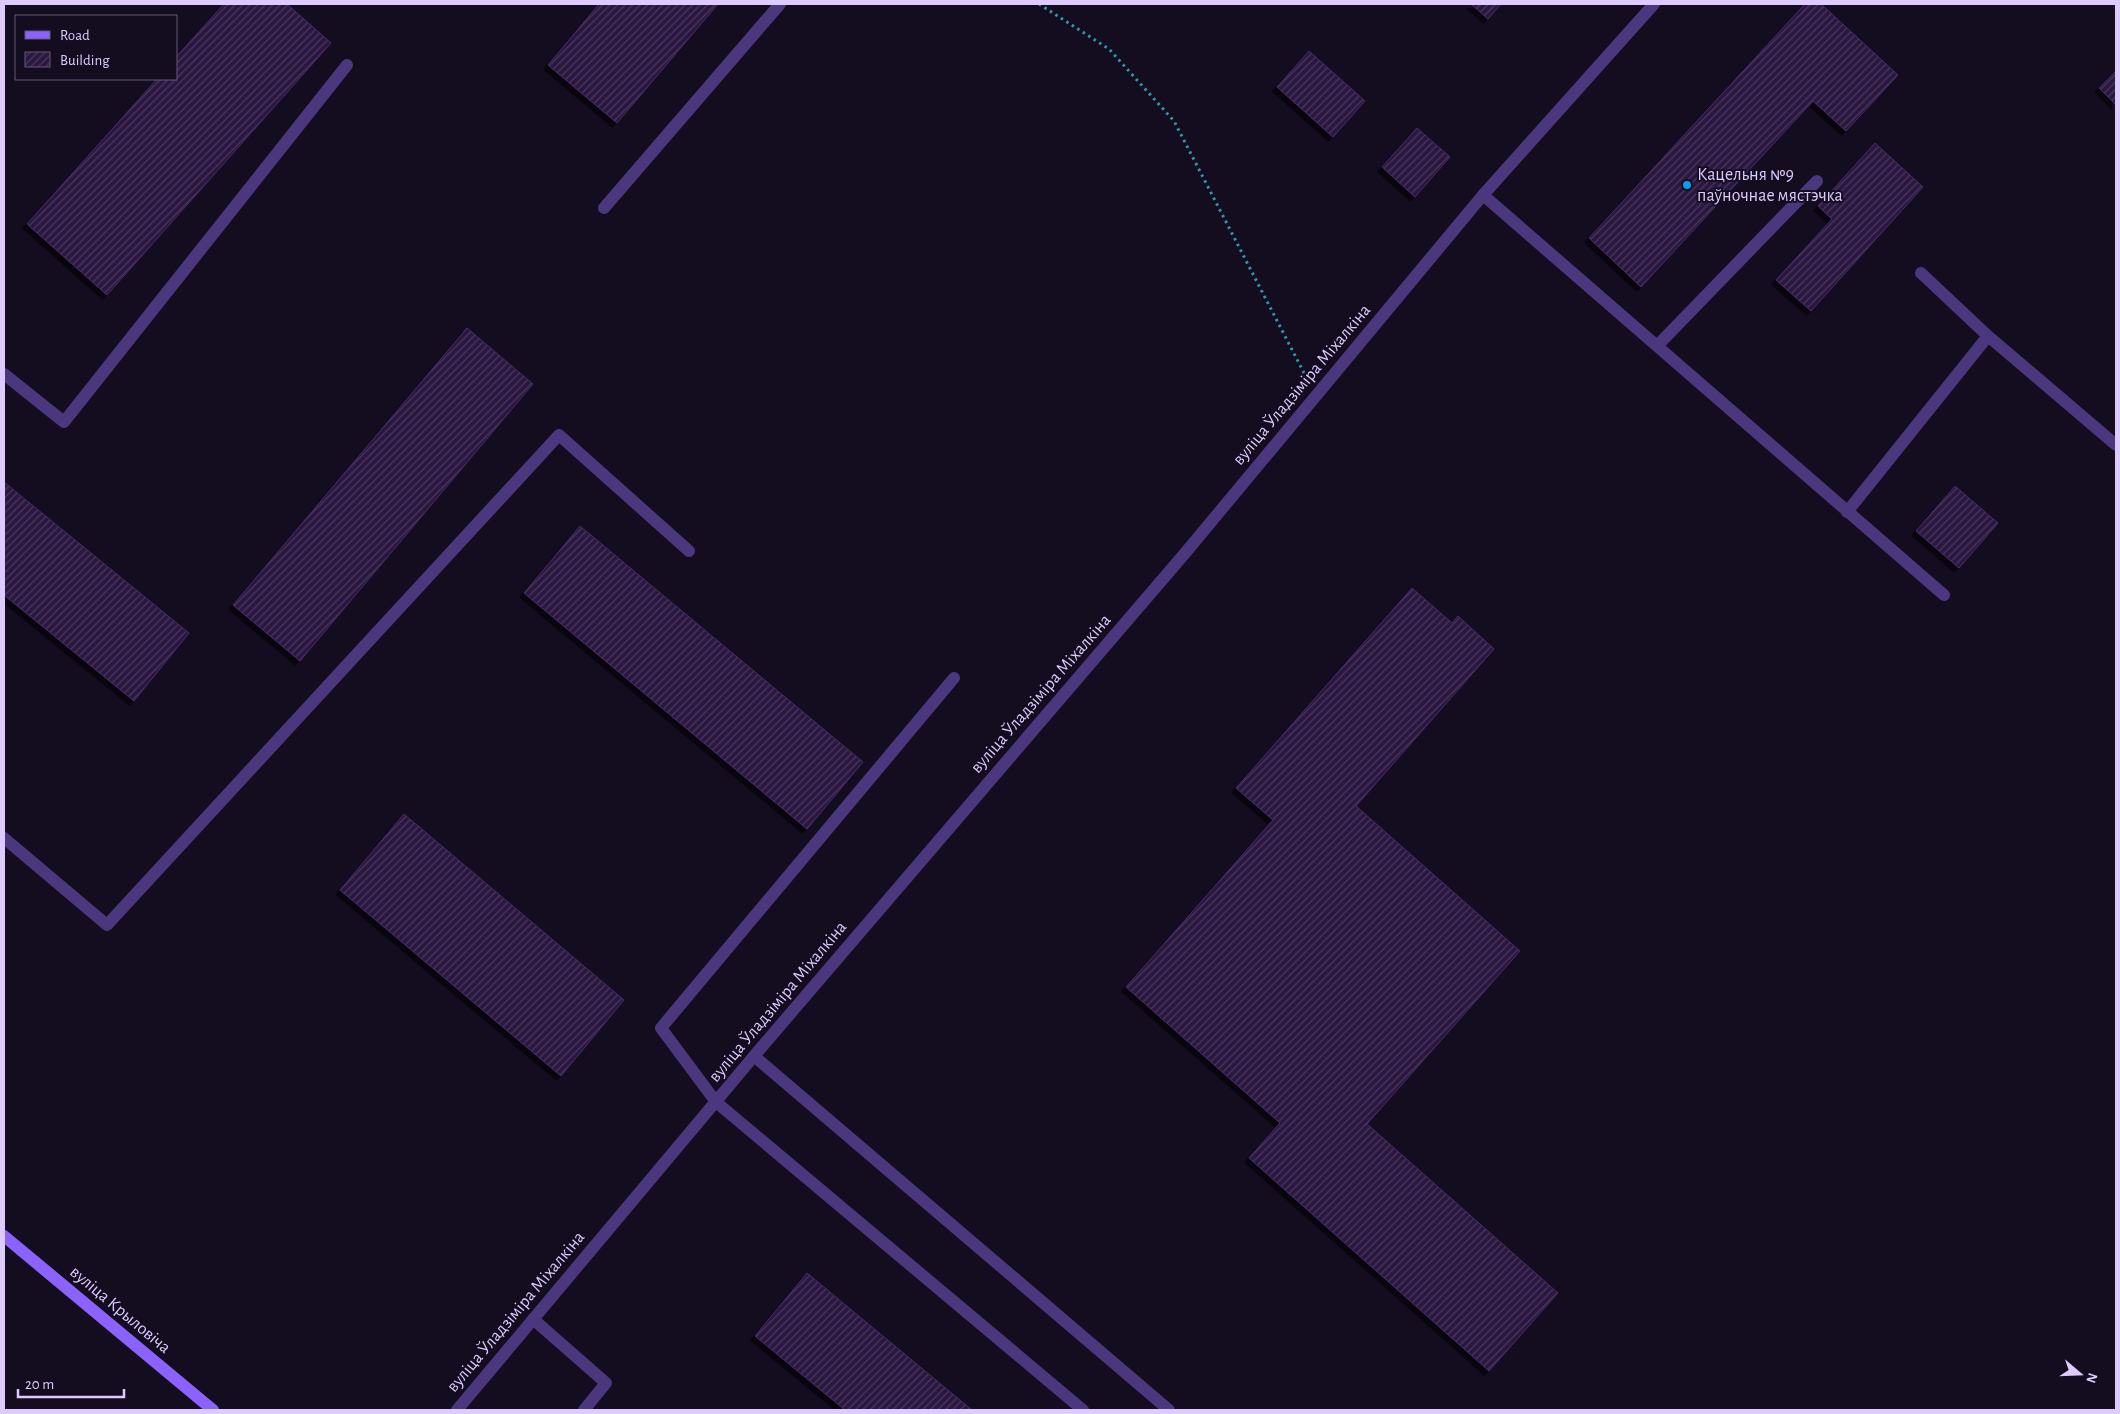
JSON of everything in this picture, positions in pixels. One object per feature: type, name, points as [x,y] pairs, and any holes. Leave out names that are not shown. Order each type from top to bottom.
[{"type":"main road","name":"вуліца Крыловіча","points":[[4,1236],[213,1410]]},
{"type":"street","points":[[604,208],[780,4]]},
{"type":"street","name":"вуліца Ўладзіміра Міхалкіна","points":[[456,1410],[754,1056],[1173,568],[1483,195],[1654,4]]},
{"type":"street","points":[[4,374],[64,422],[347,65]]},
{"type":"street","points":[[1657,346],[1817,181]]},
{"type":"street","points":[[1483,195],[1944,596]]},
{"type":"street","points":[[1921,273],[1988,336],[2116,445]]},
{"type":"street","points":[[1847,512],[1988,336]]},
{"type":"street","points":[[4,838],[107,925],[559,435],[689,551]]},
{"type":"street","points":[[954,678],[661,1028],[716,1102],[1083,1410]]},
{"type":"street","points":[[754,1056],[1169,1410]]},
{"type":"street","points":[[533,1319],[606,1383],[584,1410]]},
{"type":"path","points":[[1039,4],[1109,49],[1174,121],[1316,396]]},
{"type":"building","points":[[224,4],[287,4],[331,43],[107,295],[27,224],[156,80],[178,80],[178,55]]},
{"type":"building","points":[[599,4],[718,4],[617,123],[548,65]]},
{"type":"building","points":[[1471,4],[1501,4],[1488,19]]},
{"type":"building","name":"Кацельня №9 паўночнае мястэчка","points":[[1805,4],[1821,4],[1898,75],[1846,131],[1813,101],[1641,287],[1589,238]]},
{"type":"building","points":[[1309,51],[1365,101],[1333,137],[1277,87]]},
{"type":"building","points":[[2116,71],[2116,105],[2099,88]]},
{"type":"building","points":[[1417,128],[1450,157],[1415,197],[1382,167]]},
{"type":"building","points":[[1875,143],[1923,187],[1811,311],[1776,280],[1832,219],[1818,206]]},
{"type":"building","points":[[467,328],[533,384],[300,661],[233,605]]},
{"type":"building","points":[[4,482],[189,633],[134,701],[4,595]]},
{"type":"building","points":[[1955,486],[1998,523],[1959,568],[1916,531]]},
{"type":"building","points":[[580,526],[863,762],[807,829],[524,593]]},
{"type":"building","points":[[1412,588],[1452,623],[1458,616],[1494,649],[1356,806],[1520,951],[1367,1124],[1558,1293],[1489,1371],[1249,1158],[1280,1123],[1126,987],[1273,820],[1236,788]]},
{"type":"building","points":[[404,814],[624,1000],[561,1076],[340,890]]},
{"type":"building","points":[[807,1273],[972,1410],[845,1410],[755,1336]]},
{"type":"place","name":"Кацельня №9 паўночнае мястэчка","points":[[1687,185]]}]
